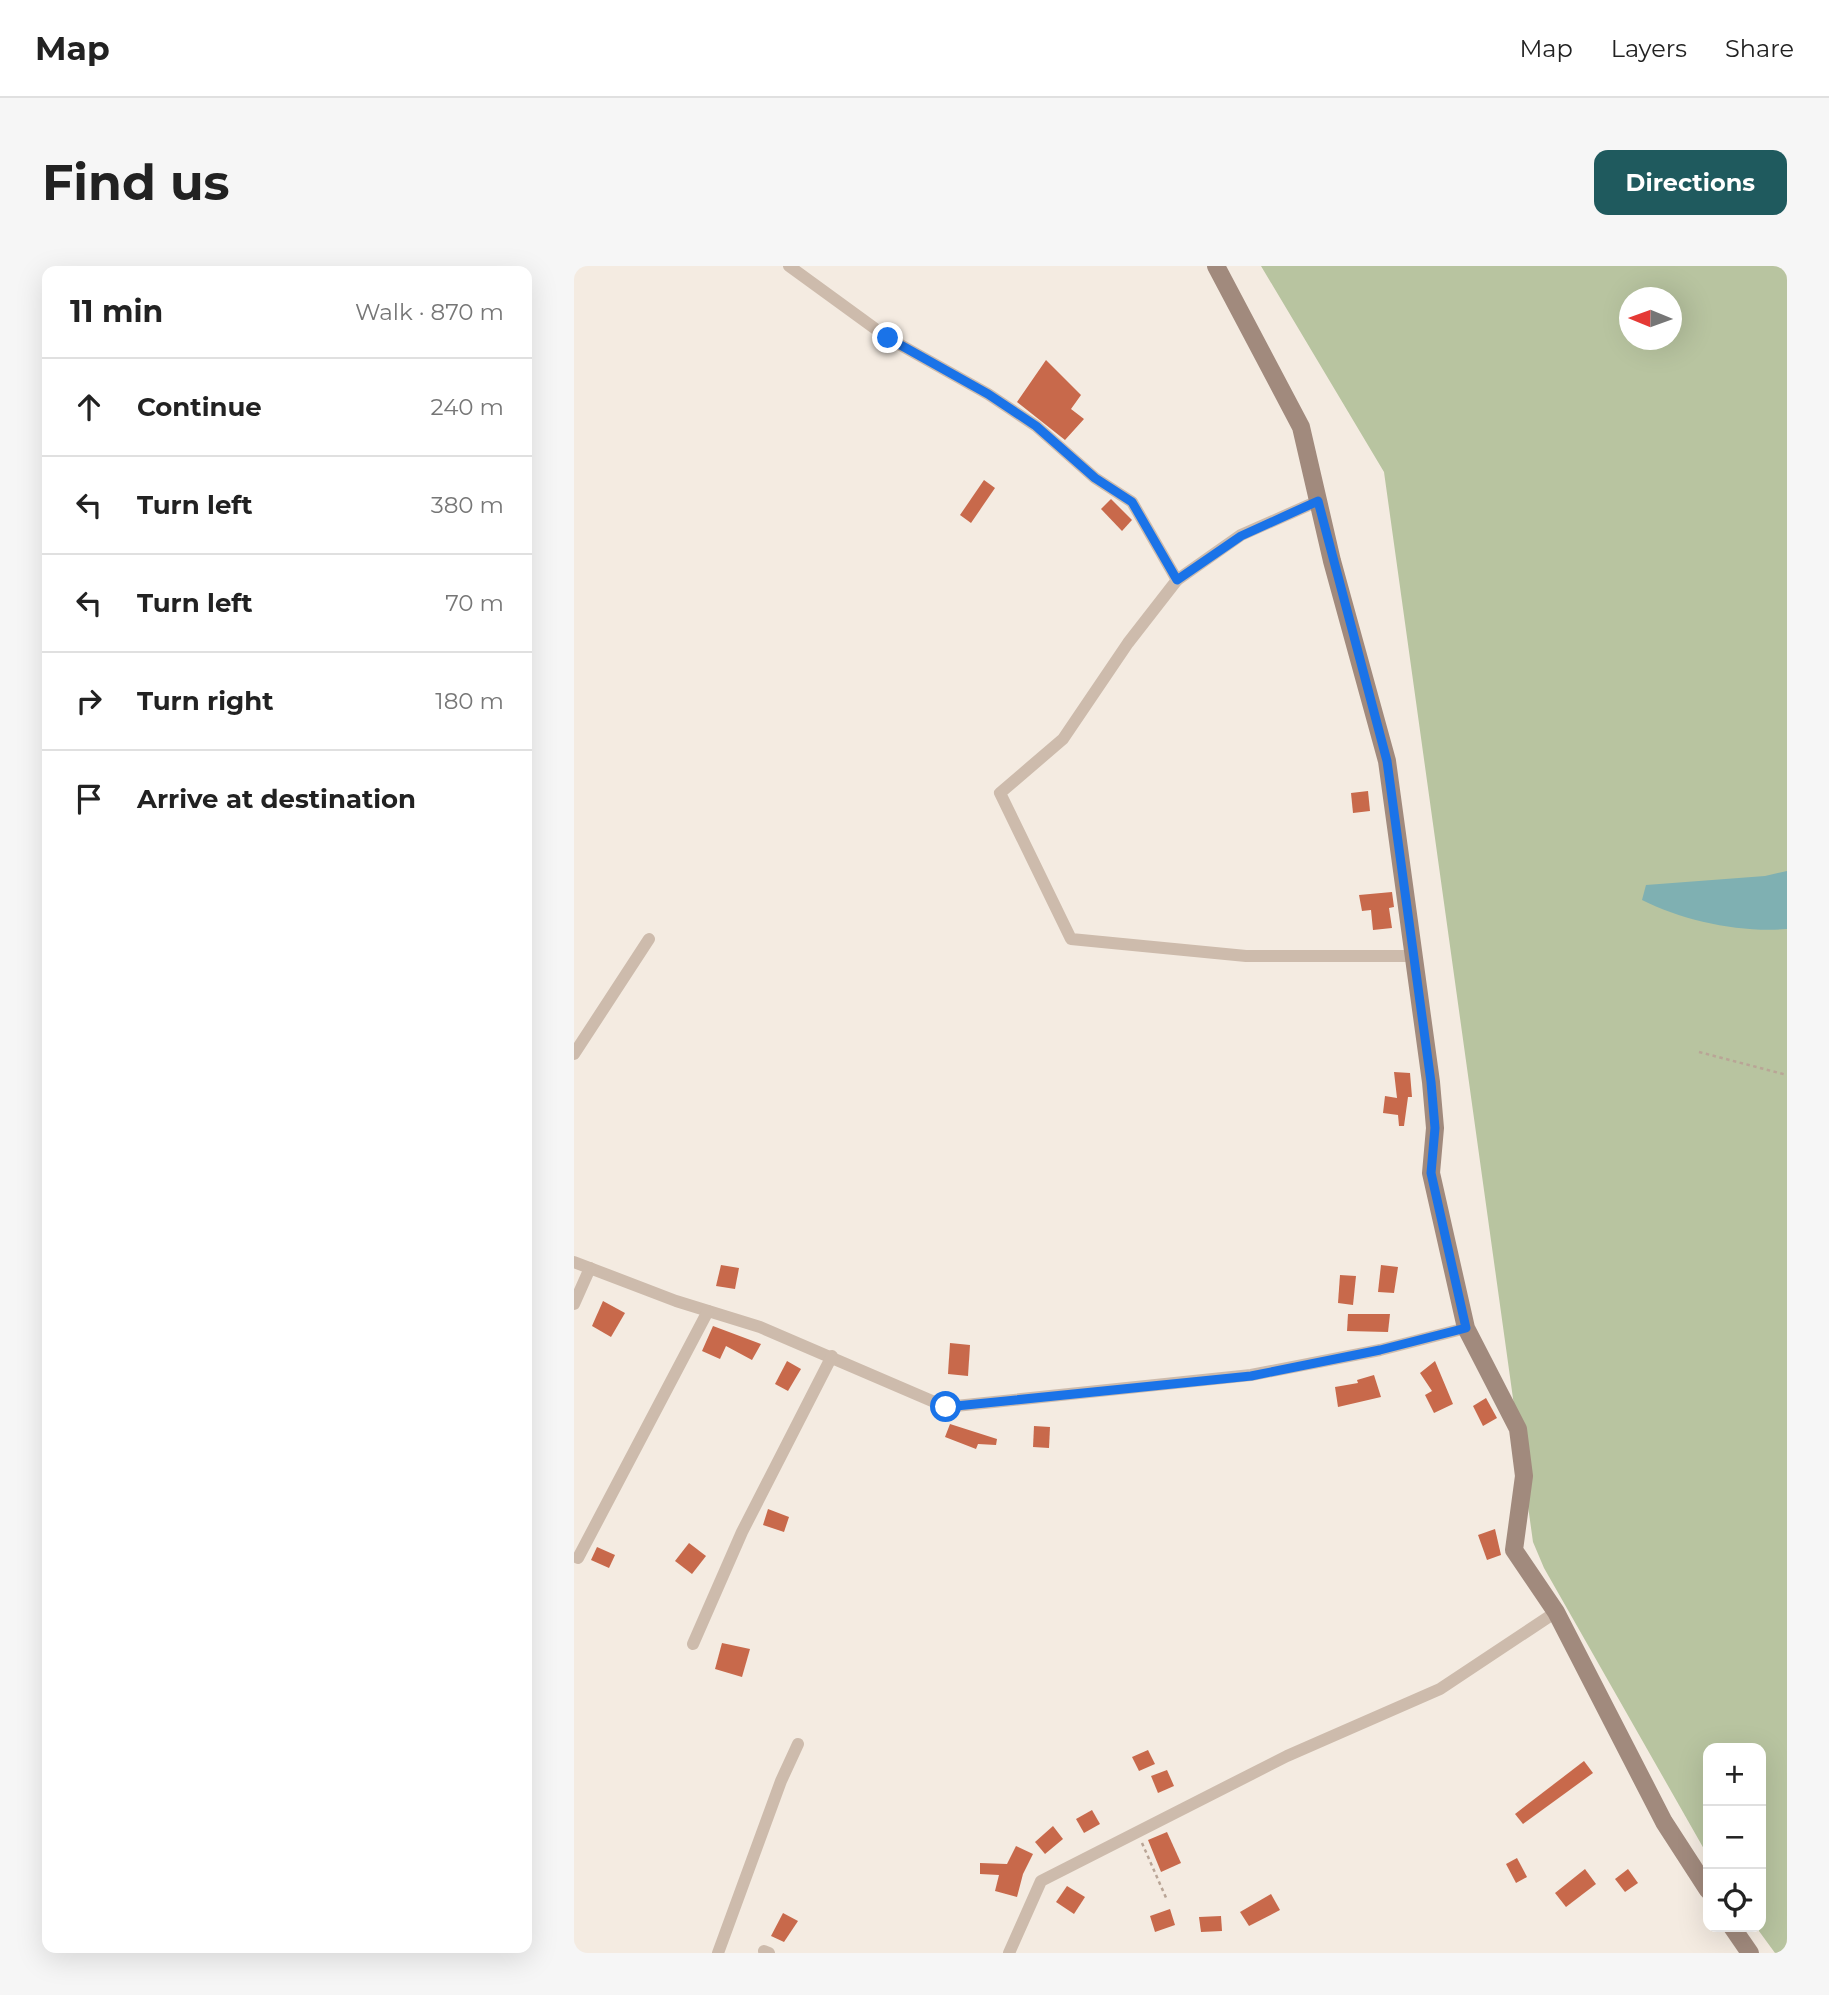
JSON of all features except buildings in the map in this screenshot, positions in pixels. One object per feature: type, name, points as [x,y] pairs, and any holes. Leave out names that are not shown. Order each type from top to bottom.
[{"type":"main road","points":[[1216,266],[1301,427],[1387,761],[1431,1082],[1435,1128],[1431,1173],[1466,1328],[1518,1429],[1524,1476],[1514,1550],[1556,1612],[1664,1822],[1703,1882]]},
{"type":"main road","points":[[1735,1932],[1750,1953]]},
{"type":"street","points":[[789,266],[888,338],[988,394],[1036,426],[1095,478],[1132,502],[1177,580]]},
{"type":"street","points":[[1318,501],[1241,536],[1177,580],[1128,643],[1063,739],[1000,793],[1071,939],[1246,956],[1413,956]]},
{"type":"street","points":[[574,1054],[649,939]]},
{"type":"street","points":[[574,1262],[760,1327],[946,1407],[1251,1376],[1380,1350],[1466,1328]]},
{"type":"street","points":[[574,1304],[590,1268]]},
{"type":"street","points":[[578,1558],[708,1311]]},
{"type":"street","points":[[693,1644],[742,1532],[832,1356]]},
{"type":"street","points":[[1009,1953],[1041,1881],[1287,1756],[1440,1689],[1556,1612]]},
{"type":"street","points":[[718,1953],[752,1854],[798,1744]]},
{"type":"path","points":[[1699,1052],[1787,1075]]},
{"type":"path","points":[[1137,1830],[1167,1900]]},
{"type":"green space","points":[[1261,266],[1787,266],[1787,1953],[1775,1953],[1760,1932],[1766,1932],[1766,1743],[1703,1743],[1703,1847],[1544,1568],[1533,1542],[1384,472]]},
{"type":"water","points":[[1787,871],[1787,929],[1751,929],[1713,924],[1675,914],[1642,900],[1646,885],[1765,876]]},
{"type":"route","points":[[888,338],[988,394],[1036,426],[1095,478],[1132,502],[1177,580],[1208,555],[1241,536],[1318,501],[1387,761],[1431,1082],[1435,1128],[1431,1173],[1466,1328],[1380,1350],[1251,1376],[946,1407]]}]
